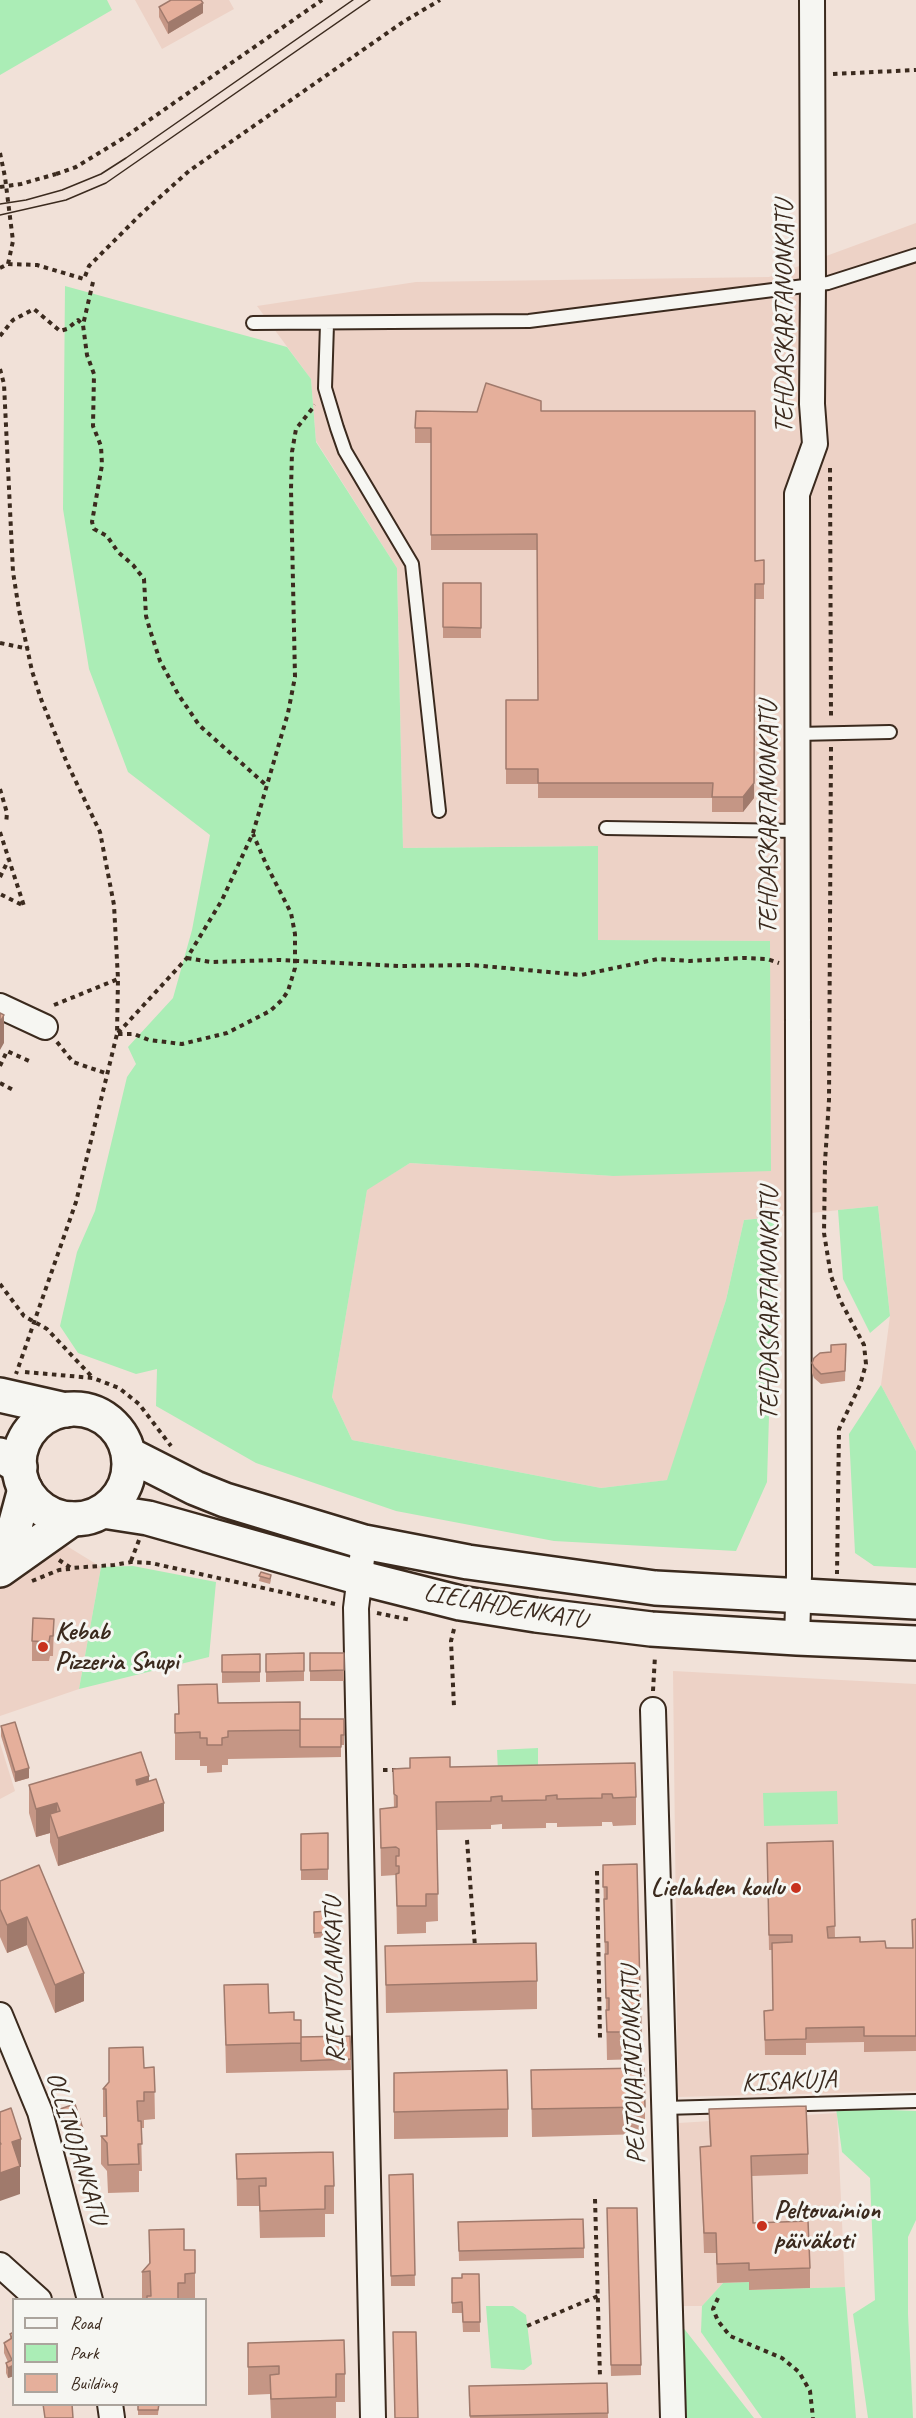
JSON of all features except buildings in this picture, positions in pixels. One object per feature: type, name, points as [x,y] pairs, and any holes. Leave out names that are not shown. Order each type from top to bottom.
[{"type":"main road","points":[[8,1379],[66,1410]]},
{"type":"main road","points":[[0,1557],[14,1530],[15,1470],[23,1444],[28,1434],[45,1418],[66,1410],[86,1410],[104,1418],[118,1431],[128,1454],[129,1468],[124,1488],[111,1504],[94,1516],[63,1518],[45,1510],[37,1504],[15,1470]]},
{"type":"main road","name":"LIELAHDENKATU","points":[[128,1454],[225,1500],[364,1542],[468,1562],[568,1578],[655,1588],[799,1586],[916,1602]]},
{"type":"main road","name":"LIELAHDENKATU","points":[[103,1511],[148,1518],[361,1578],[460,1603],[651,1629],[916,1643]]},
{"type":"main road","points":[[14,1576],[72,1519]]},
{"type":"street","name":"TEHDASKARTANONKATU","points":[[797,1638],[799,1586],[797,494],[815,444],[812,404],[812,0]]},
{"type":"street","points":[[0,1006],[45,1027]]},
{"type":"street","name":"RIENTOLANKATU","points":[[364,1542],[356,1608],[373,2418]]},
{"type":"street","name":"PELTOVAINIONKATU","points":[[653,1710],[673,2418]]},
{"type":"street","name":"OLLINOJANKATU","points":[[0,2015],[40,2112],[89,2298]]},
{"type":"street","points":[[0,2265],[37,2298]]},
{"type":"lane","points":[[253,323],[529,321],[828,283],[916,255]]},
{"type":"lane","points":[[327,324],[325,388],[345,451],[412,564],[438,811]]},
{"type":"lane","points":[[797,734],[890,732]]},
{"type":"lane","points":[[606,828],[797,831]]},
{"type":"lane","name":"KISAKUJA","points":[[664,2109],[916,2101]]},
{"type":"path","points":[[0,187],[21,184],[76,167],[122,139],[322,0]]},
{"type":"path","points":[[0,268],[8,264],[37,266],[84,279],[89,266],[140,215],[189,171],[437,1]]},
{"type":"path","points":[[840,75],[916,70]]},
{"type":"path","points":[[0,153],[13,241],[8,264]]},
{"type":"path","points":[[93,282],[83,325],[87,355],[94,374],[93,426],[101,446],[102,465],[93,522],[94,529],[107,537],[144,579],[146,616],[150,630],[160,661],[178,694],[199,725],[267,786]]},
{"type":"path","points":[[0,336],[13,320],[34,309],[60,331],[67,329],[78,320],[83,325]]},
{"type":"path","points":[[0,369],[4,384],[13,572],[32,671],[67,763],[100,832],[114,905],[118,979],[117,1034],[76,1202],[33,1322],[8,1379],[93,1378],[105,1381],[129,1395],[176,1451]]},
{"type":"path","points":[[117,1034],[187,958],[222,900],[253,833],[288,713],[295,677],[292,452],[296,429],[325,388]]},
{"type":"path","points":[[831,457],[830,991],[824,1233],[831,1276],[840,1300],[864,1345],[867,1364],[860,1385],[839,1429],[837,1575]]},
{"type":"path","points":[[0,643],[29,649]]},
{"type":"path","points":[[0,789],[7,813],[6,824]]},
{"type":"path","points":[[0,832],[24,906],[0,894]]},
{"type":"path","points":[[117,1034],[134,1034],[157,1041],[182,1044],[227,1033],[270,1011],[282,1000],[293,979],[296,961],[291,913],[253,833]]},
{"type":"path","points":[[0,877],[9,858]]},
{"type":"path","points":[[187,958],[211,962],[296,961],[400,966],[472,965],[581,975],[658,959],[690,961],[744,957],[767,959],[830,991]]},
{"type":"path","points":[[54,1005],[118,979]]},
{"type":"path","points":[[0,1066],[7,1050],[29,1061]]},
{"type":"path","points":[[73,1062],[108,1074]]},
{"type":"path","points":[[0,1083],[15,1090]]},
{"type":"path","points":[[0,1284],[18,1310],[33,1322],[47,1329],[93,1378]]},
{"type":"path","points":[[14,1576],[71,1568]]},
{"type":"path","points":[[799,1586],[837,1575],[848,1575]]},
{"type":"path","points":[[454,1629],[451,1641],[454,1707]]},
{"type":"path","points":[[653,1710],[655,1656]]},
{"type":"path","points":[[383,1770],[404,1770]]},
{"type":"path","points":[[467,1840],[476,1952]]},
{"type":"path","points":[[597,1871],[600,2039]]},
{"type":"path","points":[[595,2199],[600,2377]]},
{"type":"path","points":[[527,2326],[598,2296]]},
{"type":"path","points":[[718,2298],[713,2309],[718,2321],[729,2336],[782,2358],[799,2372],[810,2391],[813,2418]]},
{"type":"shaded area","points":[[135,0],[229,0],[234,9],[162,49]]},
{"type":"shaded area","points":[[916,223],[916,1451],[881,1385],[890,1316],[878,1206],[744,1220],[726,1300],[668,1480],[601,1488],[352,1440],[332,1397],[367,1189],[410,1163],[613,1176],[769,941],[598,940],[598,846],[403,848],[397,568],[316,441],[311,379],[257,306],[416,282],[769,277]]},
{"type":"shaded area","points":[[0,1505],[101,1567],[79,1689],[0,1716]]},
{"type":"shaded area","name":"Lielahden koulu","points":[[673,1671],[916,1684],[916,2091],[678,2097]]},
{"type":"shaded area","points":[[0,1743],[15,1791],[0,1799]]},
{"type":"shaded area","name":"Peltovainion päiväkoti","points":[[837,2113],[845,2287],[749,2290],[723,2283],[702,2306],[681,2306],[679,2123]]},
{"type":"green space","points":[[0,0],[107,0],[112,10],[0,75]]},
{"type":"green space","points":[[65,286],[287,347],[311,379],[316,442],[397,568],[403,848],[598,846],[598,940],[770,941],[771,1171],[613,1176],[410,1163],[367,1190],[332,1397],[352,1440],[601,1488],[667,1480],[726,1300],[744,1220],[775,1217],[767,1482],[736,1551],[554,1541],[396,1511],[256,1463],[156,1406],[157,1369],[136,1374],[78,1353],[60,1326],[77,1252],[95,1211],[127,1077],[136,1064],[128,1047],[173,998],[192,930],[210,835],[128,772],[89,669],[63,509]]},
{"type":"green space","points":[[878,1206],[890,1316],[870,1333],[843,1279],[838,1210]]},
{"type":"green space","points":[[881,1385],[916,1451],[916,1568],[874,1566],[855,1553],[849,1434]]},
{"type":"green space","points":[[133,1566],[216,1582],[209,1657],[79,1689],[101,1567]]},
{"type":"green space","points":[[538,1748],[538,1772],[498,1772],[497,1750]]},
{"type":"green space","points":[[837,1791],[838,1824],[764,1826],[763,1793]]},
{"type":"green space","points":[[836,2108],[916,2111],[916,2220],[908,2237],[908,2314],[913,2418],[868,2418],[853,2314],[875,2300],[870,2178],[842,2152]]},
{"type":"green space","points":[[749,2282],[749,2290],[845,2287],[856,2418],[762,2418],[701,2332],[702,2306],[723,2283]]},
{"type":"green space","points":[[486,2306],[513,2306],[526,2315],[532,2364],[524,2370],[491,2368]]},
{"type":"green space","points":[[682,2326],[754,2418],[685,2418]]},
{"type":"tram line","points":[[0,204],[26,200],[62,190],[101,174],[353,0]]},
{"type":"tram line","points":[[0,215],[66,200],[106,183],[370,0]]},
{"type":"place","name":"Kebab Pizzeria Snupi","points":[[43,1647]]},
{"type":"place","name":"Lielahden koulu","points":[[796,1888]]},
{"type":"place","name":"Peltovainion päiväkoti","points":[[762,2226]]}]
